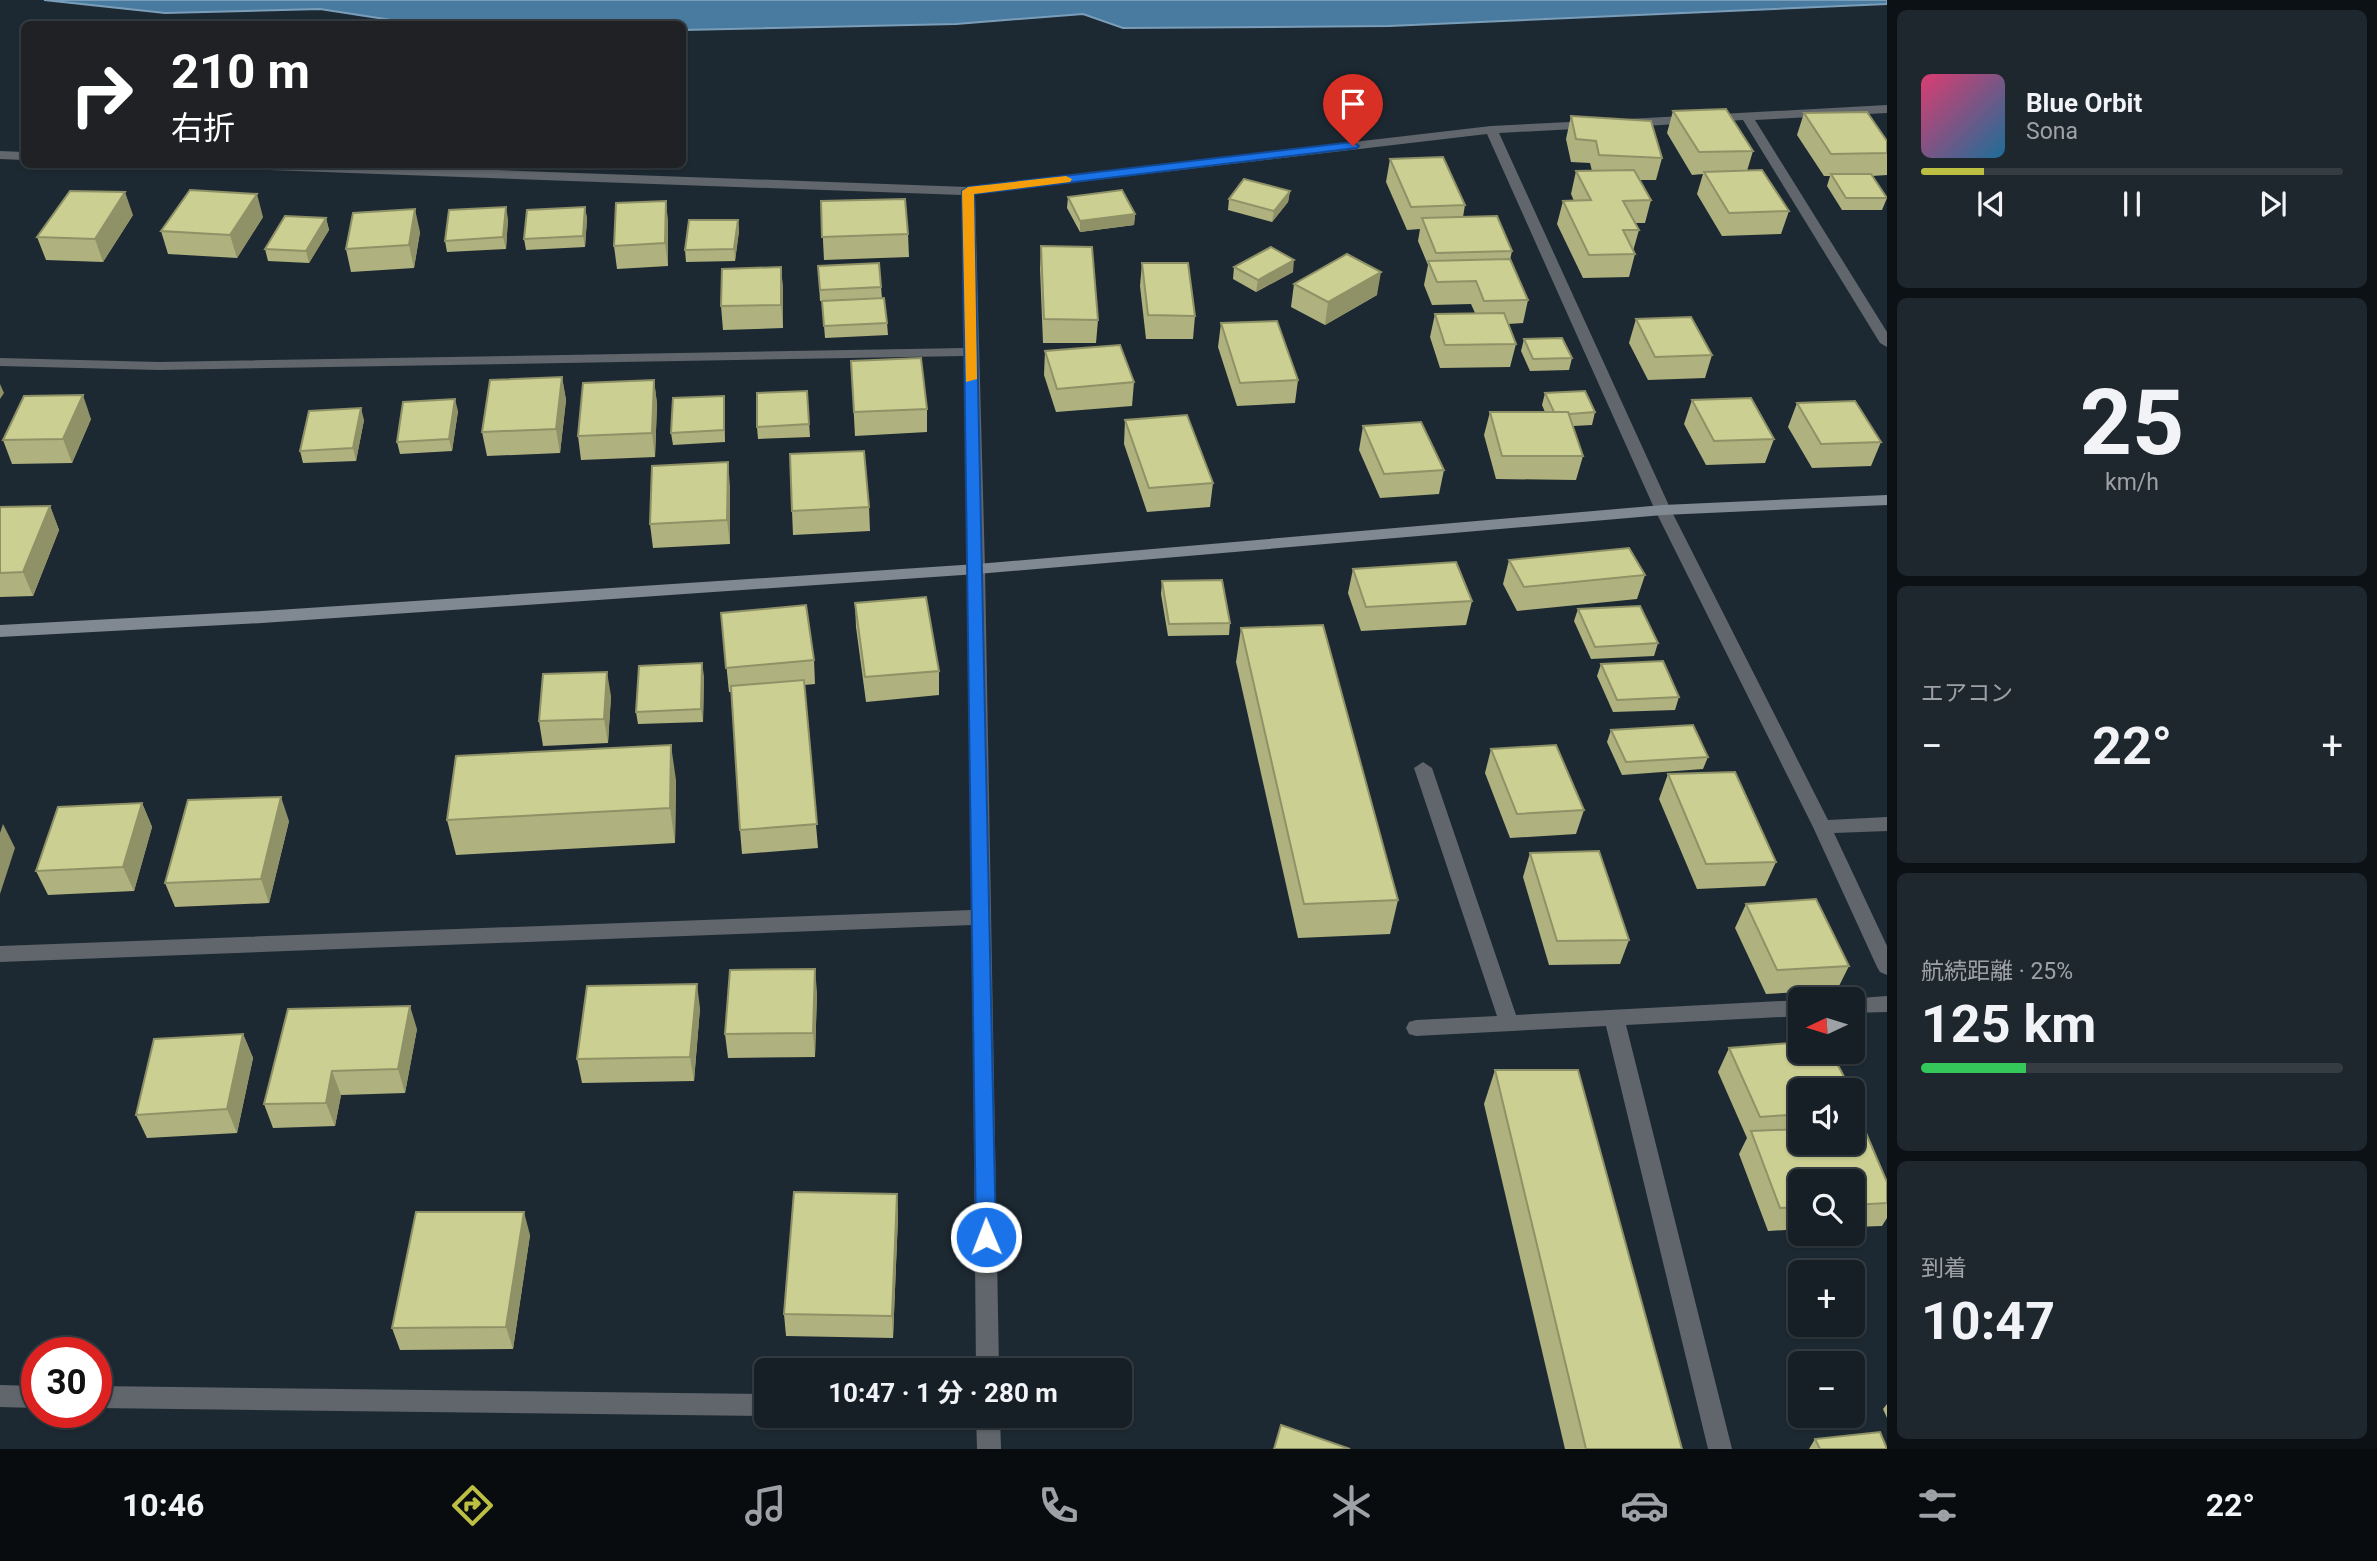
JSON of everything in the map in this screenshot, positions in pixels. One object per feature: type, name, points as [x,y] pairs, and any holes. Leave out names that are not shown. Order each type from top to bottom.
[{"type":"street","points":[[322,168],[968,191],[1491,130],[1887,108]]},
{"type":"street","points":[[1747,117],[1887,343]]},
{"type":"street","points":[[1491,130],[1663,510],[1822,827],[1887,967]]},
{"type":"street","points":[[0,155],[21,156]]},
{"type":"street","points":[[968,191],[977,569],[988,1358]]},
{"type":"street","points":[[0,362],[159,366],[970,352]]},
{"type":"street","points":[[0,631],[262,617],[977,569],[1663,510],[1887,500]]},
{"type":"street","points":[[1423,768],[1509,1023]]},
{"type":"street","points":[[1822,827],[1887,824]]},
{"type":"street","points":[[0,954],[982,917]]},
{"type":"street","points":[[1866,1005],[1887,1004]]},
{"type":"street","points":[[1416,1028],[1788,1009]]},
{"type":"street","points":[[1614,1017],[1720,1449]]},
{"type":"street","points":[[0,1396],[21,1396]]},
{"type":"street","points":[[112,1397],[754,1405]]},
{"type":"street","points":[[988,1428],[989,1449]]},
{"type":"water","points":[[44,0],[1887,0],[1887,4],[1389,26],[1123,28],[1083,14],[956,24],[686,30],[686,21],[398,21],[320,9],[165,13]]},
{"type":"building","points":[[1726,109],[1753,151],[1699,152],[1673,111]]},
{"type":"building","points":[[1867,112],[1887,141],[1887,153],[1831,154],[1804,113]]},
{"type":"building","points":[[1571,116],[1651,121],[1662,158],[1599,155],[1596,141],[1576,139]]},
{"type":"building","points":[[1443,157],[1465,205],[1411,207],[1390,159]]},
{"type":"building","points":[[1634,170],[1651,200],[1623,201],[1639,230],[1623,230],[1635,254],[1589,255],[1563,201],[1591,200],[1576,171]]},
{"type":"building","points":[[1762,170],[1789,211],[1729,213],[1704,172]]},
{"type":"building","points":[[1831,174],[1871,174],[1887,198],[1846,198]]},
{"type":"building","points":[[1244,179],[1290,191],[1274,211],[1229,199]]},
{"type":"building","points":[[190,190],[257,194],[230,235],[161,231]]},
{"type":"building","points":[[1122,190],[1135,214],[1080,221],[1068,197]]},
{"type":"building","points":[[70,191],[125,192],[95,239],[37,237]]},
{"type":"building","points":[[905,199],[908,234],[822,237],[821,201]]},
{"type":"building","points":[[666,201],[665,243],[614,246],[616,203]]},
{"type":"building","points":[[506,207],[503,237],[445,241],[449,210]]},
{"type":"building","points":[[585,207],[583,236],[524,239],[527,210]]},
{"type":"building","points":[[415,209],[409,245],[346,249],[353,213]]},
{"type":"building","points":[[285,216],[326,218],[306,251],[265,249]]},
{"type":"building","points":[[1497,216],[1512,251],[1436,253],[1422,218]]},
{"type":"building","points":[[689,220],[738,220],[734,249],[685,250]]},
{"type":"building","points":[[1041,246],[1092,247],[1098,320],[1044,319]]},
{"type":"building","points":[[1271,247],[1294,260],[1258,280],[1234,267]]},
{"type":"building","points":[[1347,254],[1381,272],[1328,302],[1294,284]]},
{"type":"building","points":[[1510,259],[1528,300],[1484,301],[1476,281],[1437,282],[1428,261]]},
{"type":"building","points":[[879,263],[881,287],[820,290],[818,266]]},
{"type":"building","points":[[1142,263],[1188,263],[1195,316],[1148,315]]},
{"type":"building","points":[[781,267],[781,305],[721,306],[722,269]]},
{"type":"building","points":[[884,298],[887,323],[824,326],[822,301]]},
{"type":"building","points":[[1504,313],[1516,344],[1445,345],[1435,314]]},
{"type":"building","points":[[1691,317],[1712,355],[1655,357],[1636,319]]},
{"type":"building","points":[[1277,321],[1298,380],[1240,383],[1221,323]]},
{"type":"building","points":[[1562,338],[1572,358],[1533,359],[1524,339]]},
{"type":"building","points":[[1120,345],[1134,382],[1057,389],[1045,351]]},
{"type":"building","points":[[921,358],[927,409],[854,412],[851,361]]},
{"type":"building","points":[[562,377],[556,429],[482,432],[490,380]]},
{"type":"building","points":[[654,380],[652,433],[578,436],[583,383]]},
{"type":"building","points":[[807,391],[809,424],[757,427],[757,393]]},
{"type":"building","points":[[1585,391],[1595,412],[1554,412],[1545,393]]},
{"type":"building","points":[[83,395],[63,439],[3,440],[24,396]]},
{"type":"building","points":[[724,396],[724,430],[671,433],[673,398]]},
{"type":"building","points":[[1751,398],[1774,439],[1714,441],[1692,400]]},
{"type":"building","points":[[455,399],[449,439],[397,442],[403,402]]},
{"type":"building","points":[[1855,401],[1881,442],[1821,444],[1797,403]]},
{"type":"building","points":[[361,408],[353,448],[300,451],[309,411]]},
{"type":"building","points":[[1490,412],[1568,412],[1583,456],[1502,456]]},
{"type":"building","points":[[1187,415],[1213,483],[1149,488],[1125,420]]},
{"type":"building","points":[[1421,422],[1444,470],[1384,474],[1363,426]]},
{"type":"building","points":[[864,451],[869,507],[792,511],[790,454]]},
{"type":"building","points":[[728,462],[727,520],[650,524],[652,466]]},
{"type":"building","points":[[50,506],[23,572],[0,573],[0,507]]},
{"type":"building","points":[[1629,548],[1645,575],[1524,587],[1509,560]]},
{"type":"building","points":[[1456,562],[1472,601],[1366,607],[1353,569]]},
{"type":"building","points":[[1222,580],[1230,623],[1169,624],[1162,581]]},
{"type":"building","points":[[926,597],[939,671],[865,677],[855,603]]},
{"type":"building","points":[[806,605],[814,660],[726,668],[721,613]]},
{"type":"building","points":[[1640,606],[1658,643],[1595,647],[1578,609]]},
{"type":"building","points":[[1323,625],[1398,900],[1304,904],[1241,628]]},
{"type":"building","points":[[1663,661],[1679,697],[1617,700],[1601,664]]},
{"type":"building","points":[[702,663],[701,709],[636,712],[639,666]]},
{"type":"building","points":[[607,672],[604,719],[539,721],[543,674]]},
{"type":"building","points":[[804,680],[817,824],[740,830],[731,686]]},
{"type":"building","points":[[1693,725],[1708,757],[1626,762],[1611,730]]},
{"type":"building","points":[[671,745],[670,808],[447,820],[456,756]]},
{"type":"building","points":[[1556,745],[1584,810],[1517,814],[1491,749]]},
{"type":"building","points":[[1735,772],[1776,862],[1706,864],[1668,774]]},
{"type":"building","points":[[281,797],[261,879],[165,883],[188,800]]},
{"type":"building","points":[[142,803],[123,867],[36,871],[58,807]]},
{"type":"building","points":[[1599,851],[1629,940],[1557,941],[1530,853]]},
{"type":"building","points":[[1816,899],[1849,966],[1777,970],[1746,904]]},
{"type":"building","points":[[815,969],[813,1033],[725,1034],[730,970]]},
{"type":"building","points":[[697,984],[690,1057],[577,1059],[587,986]]},
{"type":"building","points":[[410,1006],[398,1069],[332,1071],[326,1103],[264,1104],[288,1009]]},
{"type":"building","points":[[243,1034],[227,1109],[136,1115],[154,1039]]},
{"type":"building","points":[[1788,1043],[1788,1064],[1837,1064],[1845,1078],[1788,1078],[1788,1115],[1760,1117],[1729,1048]]},
{"type":"building","points":[[1495,1070],[1578,1070],[1682,1449],[1586,1449]]},
{"type":"building","points":[[1788,1130],[1788,1155],[1865,1155],[1865,1131],[1887,1182],[1887,1203],[1865,1204],[1865,1169],[1788,1169],[1788,1208],[1780,1208],[1751,1131]]},
{"type":"building","points":[[794,1192],[897,1194],[892,1316],[784,1314]]},
{"type":"building","points":[[416,1212],[524,1212],[506,1327],[392,1328]]},
{"type":"building","points":[[1281,1425],[1350,1449],[1274,1449]]},
{"type":"building","points":[[1880,1432],[1887,1449],[1820,1449],[1815,1439]]},
{"type":"slow traffic","points":[[970,379],[968,191],[1066,179]]},
{"type":"route","points":[[986,1237],[968,191],[1353,146]]}]
